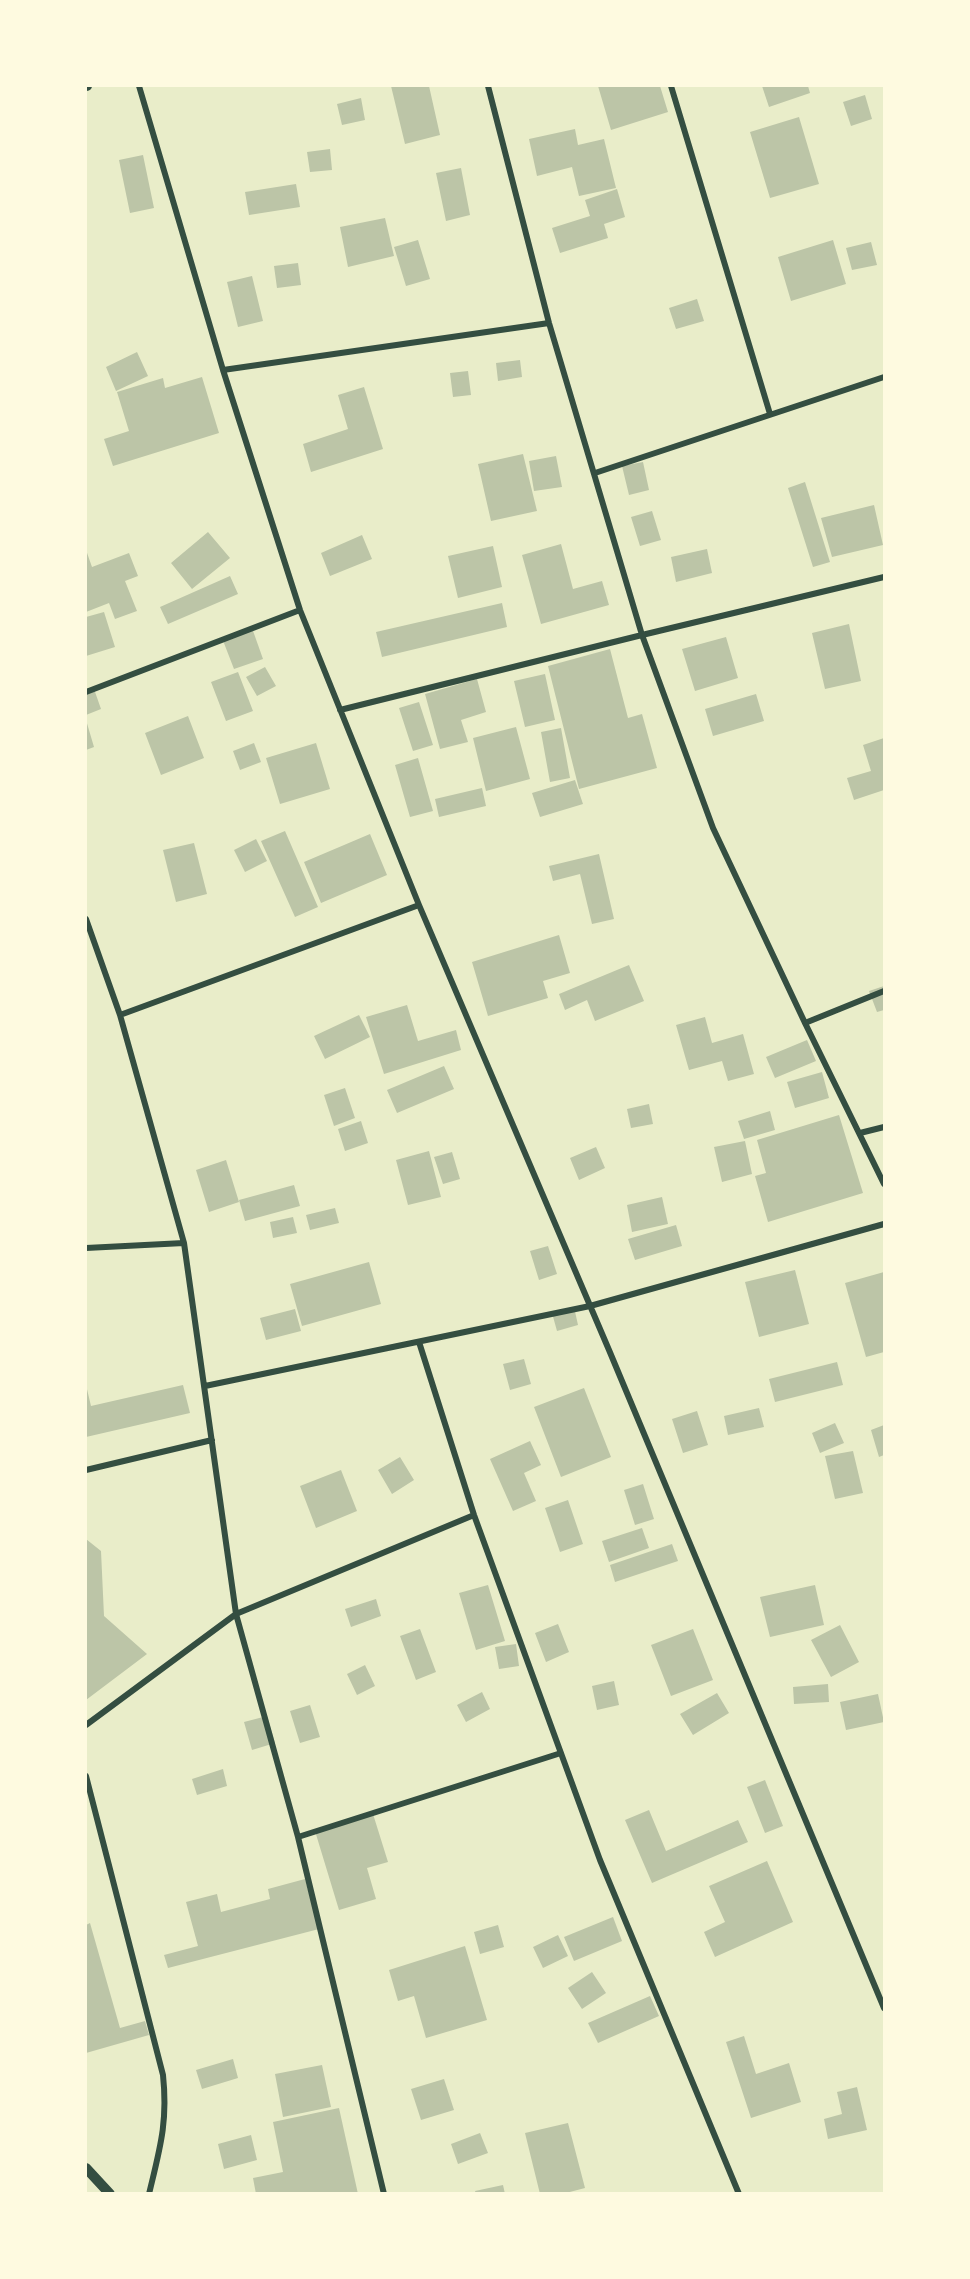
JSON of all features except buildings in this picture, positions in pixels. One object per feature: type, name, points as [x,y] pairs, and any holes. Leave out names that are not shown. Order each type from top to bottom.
[{"type":"street","points":[[139,86],[223,370],[300,610],[419,905],[885,2008]]},
{"type":"street","points":[[488,86],[549,323],[642,635],[713,828],[805,1023],[885,1184]]},
{"type":"street","points":[[670,86],[770,414]]},
{"type":"street","points":[[223,370],[549,323]]},
{"type":"street","points":[[595,473],[885,377]]},
{"type":"street","points":[[340,710],[642,635],[885,578]]},
{"type":"street","points":[[86,692],[300,610]]},
{"type":"street","points":[[120,1015],[419,905]]},
{"type":"street","points":[[86,919],[120,1015],[184,1243],[236,1614],[298,1837],[384,2193]]},
{"type":"street","points":[[805,1023],[885,990]]},
{"type":"street","points":[[860,1133],[885,1127]]},
{"type":"street","points":[[205,1386],[590,1306],[885,1224]]},
{"type":"street","points":[[86,1248],[184,1243]]},
{"type":"street","points":[[419,1342],[474,1515],[604,1870],[739,2193]]},
{"type":"street","points":[[86,1470],[213,1440]]},
{"type":"street","points":[[86,1725],[236,1614],[474,1515]]},
{"type":"street","points":[[298,1837],[561,1754]]},
{"type":"street","points":[[86,1776],[163,2074],[166,2103],[165,2130],[149,2193]]},
{"type":"street","points":[[86,2168],[110,2193]]}]
